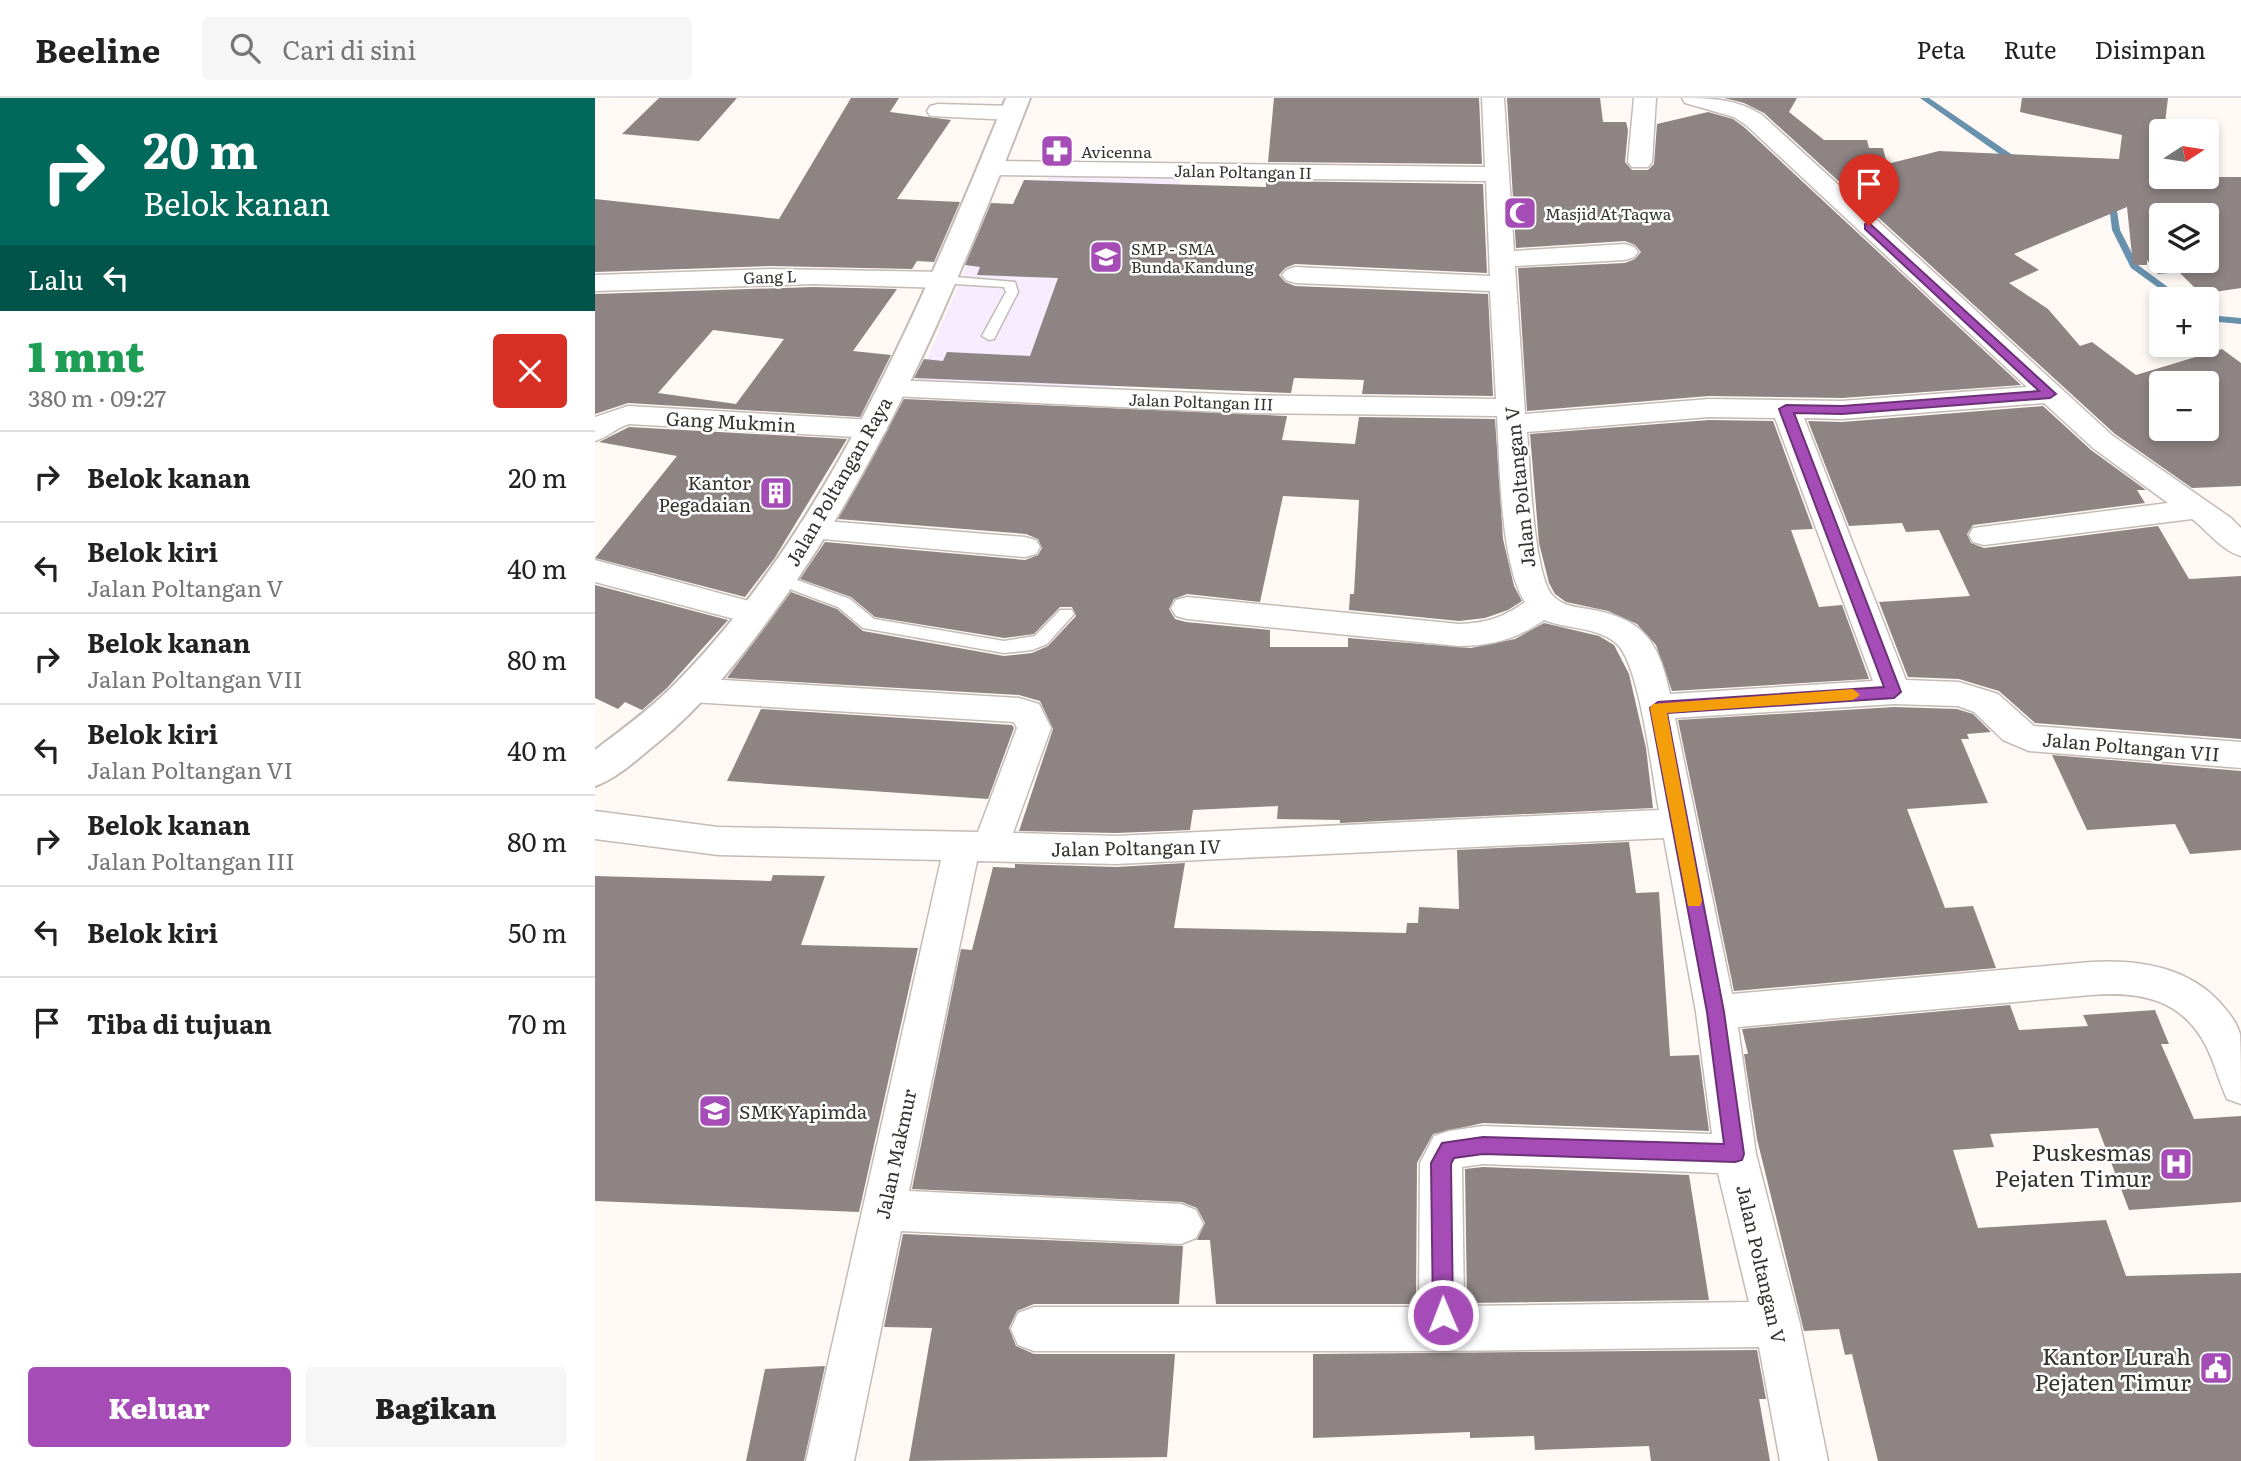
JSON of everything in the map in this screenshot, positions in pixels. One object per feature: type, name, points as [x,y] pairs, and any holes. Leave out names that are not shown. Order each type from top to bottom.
[{"type":"street","name":"Jalan Poltangan V","points":[[1493,98],[1511,416],[1528,576],[1542,606],[1555,614],[1605,624],[1626,634],[1634,642],[1649,670],[1716,1012],[1735,1154],[1777,1324],[1804,1461]]},
{"type":"street","points":[[1640,162],[1645,98]]},
{"type":"street","points":[[1693,98],[1742,112],[1754,120],[2112,449],[2238,539]]},
{"type":"street","points":[[938,111],[1015,106]]},
{"type":"street","name":"Jalan Poltangan Raya","points":[[603,757],[691,691],[780,579],[812,530],[873,429],[893,388],[944,280],[1015,106]]},
{"type":"street","name":"Jalan Poltangan II","points":[[989,168],[1497,174]]},
{"type":"street","points":[[1295,275],[1503,271],[1625,252]]},
{"type":"street","name":"Gang L","points":[[595,283],[814,275],[944,280]]},
{"type":"street","name":"Jalan Poltangan III","points":[[893,388],[1511,416],[1709,408],[1842,410],[2050,394]]},
{"type":"street","points":[[1786,409],[1894,692]]},
{"type":"street","name":"Gang Mukmin","points":[[595,432],[608,421],[628,415],[873,429]]},
{"type":"street","points":[[1984,535],[2197,509]]},
{"type":"street","points":[[812,530],[1025,547]]},
{"type":"street","points":[[595,571],[753,613]]},
{"type":"street","points":[[1187,608],[1459,635],[1490,635],[1504,630],[1542,606]]},
{"type":"street","name":"Jalan Makmur","points":[[691,691],[1019,710],[1027,713],[1034,728],[976,847],[883,1210],[830,1461]]},
{"type":"street","name":"Jalan Poltangan VII","points":[[1658,708],[1894,692],[1959,694],[1977,698],[1995,710],[2015,731],[2029,738],[2241,755]]},
{"type":"street","name":"Jalan Poltangan IV","points":[[595,825],[718,841],[1116,850],[1678,823]]},
{"type":"street","points":[[1716,1012],[2008,985],[2134,977],[2167,986],[2191,999],[2213,1019],[2228,1047],[2241,1086]]},
{"type":"street","points":[[1442,1329],[1441,1163],[1449,1150],[1483,1145],[1735,1154]]},
{"type":"street","points":[[883,1210],[1181,1224]]},
{"type":"street","points":[[1034,1329],[1442,1329],[1777,1324]]},
{"type":"lane","points":[[944,280],[1010,285],[1013,292],[989,336]]},
{"type":"lane","points":[[780,579],[843,603],[869,624],[1004,647],[1032,644],[1041,640],[1066,614]]},
{"type":"shaded area","name":"SMP - SMA Bunda Kandung","points":[[1051,171],[1182,175],[1139,296],[1109,401],[912,394],[991,209],[1036,210]]},
{"type":"building","points":[[659,98],[737,98],[699,141],[622,134]]},
{"type":"building","points":[[851,98],[899,98],[890,112],[951,120],[897,199],[960,202],[934,262],[917,261],[912,269],[770,266],[595,272],[595,199],[779,219]]},
{"type":"building","points":[[1274,98],[1479,98],[1482,164],[1268,162]]},
{"type":"building","points":[[1507,98],[1600,98],[1603,122],[1626,122],[1628,130],[1625,162],[1632,170],[1648,170],[1654,164],[1657,124],[1708,112],[1733,119],[2021,385],[1842,398],[1709,396],[1527,411],[1518,268],[1625,263],[1635,259],[1641,252],[1635,245],[1625,241],[1516,248]]},
{"type":"building","points":[[1724,98],[1797,98],[1789,112],[1824,140],[1867,140],[1869,148],[1883,148],[1887,164],[1939,151],[2119,159],[2122,135],[2020,112],[2022,98],[2168,98],[2165,119],[2149,119],[2149,189],[2219,189],[2219,177],[2241,177],[2241,288],[2219,291],[2219,287],[2194,287],[2180,273],[2219,273],[2219,203],[2149,203],[2147,265],[2133,265],[2127,207],[2014,254],[2039,270],[2009,283],[2048,309],[2080,346],[2092,342],[2136,375],[2149,371],[2149,441],[2219,441],[2219,371],[2149,371],[2196,357],[2219,357],[2219,350],[2222,349],[2241,363],[2241,486],[2192,488],[2115,434],[1764,113],[1744,103]]},
{"type":"building","points":[[1024,180],[1266,187],[1266,181],[1483,184],[1487,273],[1295,264],[1285,268],[1279,275],[1285,282],[1295,286],[1488,294],[1493,396],[1362,394],[1364,380],[1294,378],[1291,393],[914,378],[924,359],[943,361],[947,352],[1030,356],[1058,278],[977,275],[980,267],[965,265],[991,203],[1013,204]]},
{"type":"building","points":[[813,287],[897,289],[853,351],[891,355],[860,417],[628,403],[595,414],[595,294]],"holes":[[[713,330],[784,339],[736,404],[658,393]]]},
{"type":"building","points":[[904,399],[1287,416],[1282,440],[1355,444],[1359,417],[1495,419],[1503,539],[1514,586],[1522,601],[1508,610],[1485,618],[1459,621],[1349,610],[1350,594],[1354,594],[1359,500],[1283,496],[1260,602],[1187,594],[1174,599],[1169,609],[1175,619],[1186,622],[1270,630],[1270,647],[1348,647],[1348,638],[1471,648],[1515,639],[1544,623],[1599,636],[1614,645],[1629,674],[1646,748],[1653,808],[1340,823],[1340,820],[1277,819],[1278,806],[1193,810],[1190,830],[1116,833],[1019,831],[1053,729],[1040,701],[1019,695],[727,678],[791,592],[837,609],[863,631],[1004,656],[1032,653],[1048,646],[1076,616],[1072,607],[1060,607],[1034,634],[1004,638],[875,617],[851,597],[800,579],[825,542],[1025,560],[1038,555],[1042,548],[1038,539],[1026,534],[838,519]]},
{"type":"building","points":[[2043,406],[2091,450],[2146,490],[2137,490],[2145,503],[1973,525],[1967,534],[1971,543],[1984,548],[2158,526],[2189,579],[2241,576],[2241,739],[2035,723],[1999,691],[1959,679],[1908,677],[1879,602],[1970,596],[1939,530],[1906,532],[1902,523],[1849,526],[1808,421],[1842,422]]},
{"type":"building","points":[[1709,420],[1773,421],[1813,529],[1791,530],[1819,607],[1842,605],[1869,679],[1672,691],[1656,645],[1637,624],[1608,611],[1566,602],[1555,594],[1549,583],[1539,543],[1530,434]]},
{"type":"building","points":[[629,427],[847,439],[774,559],[745,597],[595,558],[677,456],[599,442]]},
{"type":"building","points":[[595,585],[728,620],[667,688],[642,710],[625,702],[618,709],[595,698]]},
{"type":"building","points":[[1894,707],[1957,709],[1973,714],[1991,732],[1967,734],[1969,739],[1961,739],[1988,803],[1907,809],[1945,908],[1973,906],[1996,968],[1734,991],[1678,720]]},
{"type":"building","points":[[761,709],[1012,725],[1014,728],[988,799],[727,781]]},
{"type":"building","points":[[2052,755],[2241,771],[2241,850],[2190,854],[2175,824],[2087,830]]},
{"type":"building","points":[[1629,842],[1636,893],[1659,892],[1670,1056],[1699,1055],[1709,1131],[1483,1123],[1433,1134],[1417,1163],[1416,1304],[1216,1304],[1210,1240],[1197,1240],[1205,1223],[1197,1208],[1182,1202],[912,1189],[961,949],[972,950],[993,867],[1015,868],[1015,864],[1116,867],[1185,863],[1174,928],[1406,933],[1407,923],[1418,923],[1419,907],[1459,909],[1457,850]]},
{"type":"building","points":[[773,875],[825,876],[801,945],[918,948],[859,1212],[595,1201],[595,876],[771,881]]},
{"type":"building","points":[[2010,1005],[2019,1030],[2088,1026],[2083,1015],[2155,1010],[2169,1044],[2161,1044],[2194,1119],[2241,1116],[2241,1202],[2129,1210],[2098,1128],[1990,1134],[1994,1147],[1953,1150],[1978,1228],[2106,1220],[2126,1276],[2241,1273],[2241,1461],[1878,1461],[1852,1354],[1845,1355],[1839,1329],[1804,1331],[1757,1139],[1744,1054],[1748,1054],[1742,1029]]},
{"type":"building","points":[[1483,1167],[1689,1175],[1709,1300],[1467,1303],[1465,1169]]},
{"type":"building","points":[[903,1234],[1183,1246],[1179,1304],[1034,1304],[1017,1311],[1009,1328],[1016,1346],[1034,1354],[1175,1354],[1167,1457],[909,1461],[932,1328],[884,1327]]},
{"type":"building","points":[[1757,1350],[1766,1399],[1759,1399],[1770,1461],[1651,1461],[1649,1446],[1535,1450],[1534,1436],[1470,1438],[1470,1432],[1313,1438],[1313,1354]]},
{"type":"building","points":[[825,1366],[804,1461],[746,1461],[765,1369]]},
{"type":"waterway","points":[[1924,98],[2008,156],[2020,161]]},
{"type":"waterway","points":[[2111,198],[2116,230],[2134,266],[2163,287]]},
{"type":"waterway","points":[[2219,319],[2241,321]]},
{"type":"slow traffic","points":[[1694,901],[1658,708],[1853,695]]},
{"type":"place","name":"Avicenna","points":[[1057,151]]},
{"type":"place","name":"Masjid At Taqwa","points":[[1520,213]]},
{"type":"place","name":"SMP - SMA Bunda Kandung","points":[[1106,257]]},
{"type":"place","name":"Kantor Pegadaian","points":[[776,493]]},
{"type":"place","name":"SMK Yapimda","points":[[715,1111]]},
{"type":"place","name":"Puskesmas Pejaten Timur","points":[[2176,1164]]},
{"type":"place","name":"Kantor Lurah Pejaten Timur","points":[[2216,1368]]},
{"type":"route","points":[[1443,1315],[1441,1163],[1449,1150],[1483,1145],[1735,1154],[1716,1012],[1658,708],[1894,692],[1786,409],[1842,410],[2050,394],[1869,226]]}]
